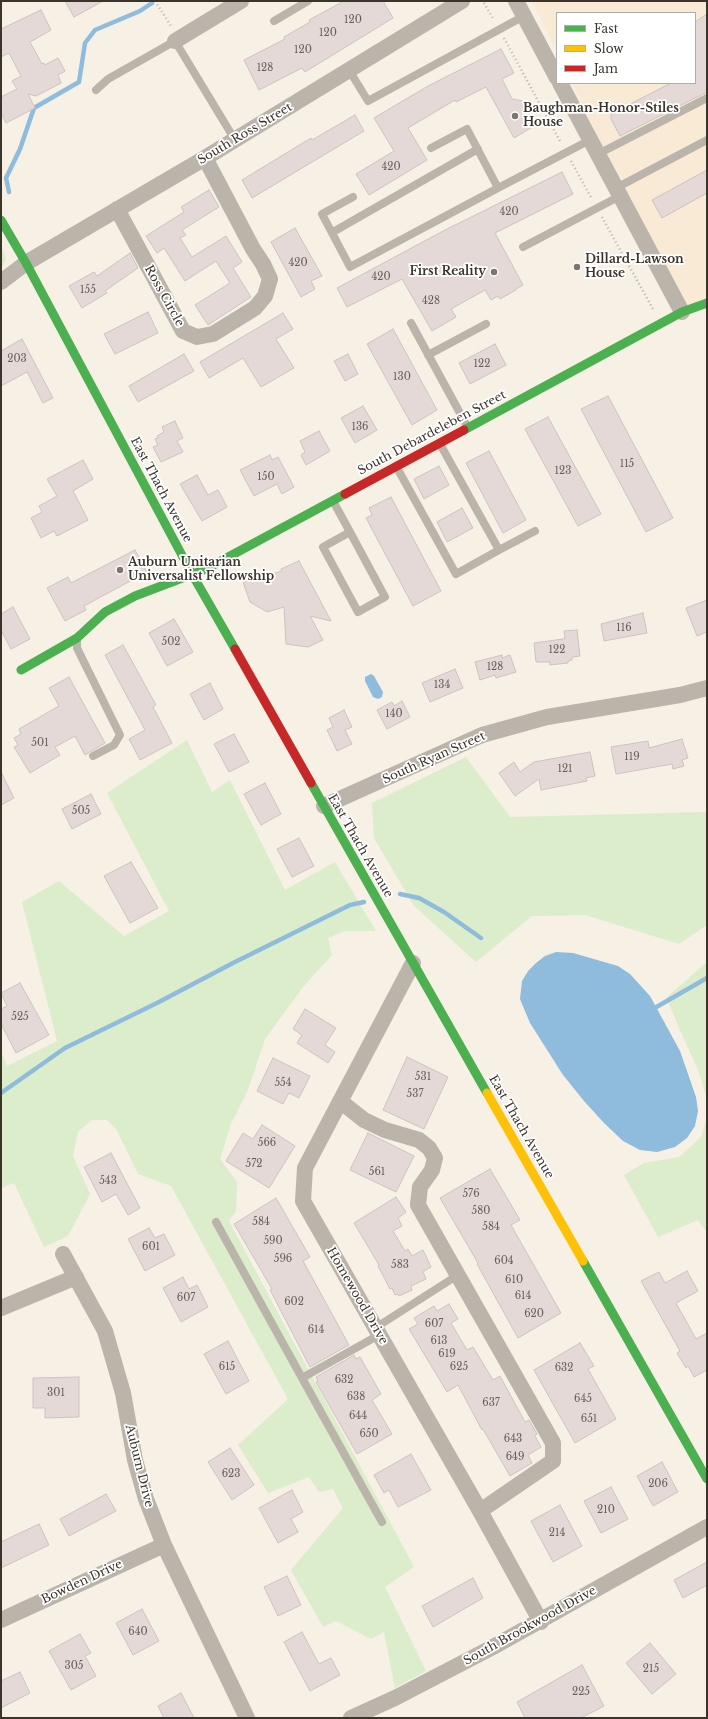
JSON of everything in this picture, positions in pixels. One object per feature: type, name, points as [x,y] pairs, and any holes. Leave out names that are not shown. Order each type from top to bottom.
[{"type":"street","points":[[176,40],[241,1]]},
{"type":"street","name":"South Ross Street","points":[[1,282],[26,264],[117,208],[235,140],[462,1]]},
{"type":"street","points":[[516,1],[556,76]]},
{"type":"street","points":[[561,84],[682,312]]},
{"type":"street","name":"Ross Circle","points":[[117,208],[183,330],[197,337],[213,334],[255,308],[265,296],[270,279],[264,264],[253,249],[205,158]]},
{"type":"street","name":"East Thach Avenue","points":[[1,220],[192,574],[707,1479]]},
{"type":"street","name":"South Debardeleben Street","points":[[192,574],[206,569],[682,312],[707,302]]},
{"type":"street","points":[[21,670],[77,638],[105,612],[135,596],[192,574]]},
{"type":"street","name":"South Ryan Street","points":[[324,806],[482,735],[547,716],[680,695],[707,688]]},
{"type":"street","name":"Homewood Drive","points":[[413,963],[305,1168],[303,1201],[480,1511],[541,1622]]},
{"type":"street","points":[[340,1102],[364,1120],[385,1130],[419,1140],[429,1148],[435,1158],[434,1164],[432,1170],[420,1187],[418,1205],[553,1443],[553,1461],[480,1511]]},
{"type":"street","name":"Auburn Drive","points":[[63,1254],[104,1331],[123,1394],[135,1460],[146,1499],[164,1546],[247,1718]]},
{"type":"street","points":[[1,1308],[76,1277]]},
{"type":"street","name":"South Brookwood Drive","points":[[350,1718],[395,1698],[541,1622],[707,1527]]},
{"type":"street","name":"Bowden Drive","points":[[1,1620],[164,1546]]},
{"type":"lane","points":[[274,21],[308,1]]},
{"type":"lane","points":[[349,70],[368,101],[524,16]]},
{"type":"lane","points":[[96,90],[108,79],[176,40],[235,140]]},
{"type":"lane","points":[[353,197],[322,214],[333,232],[350,267],[498,188],[707,98]]},
{"type":"lane","points":[[431,148],[467,129],[498,188]]},
{"type":"lane","points":[[523,247],[707,140]]},
{"type":"lane","points":[[333,232],[478,149]]},
{"type":"lane","points":[[411,323],[467,428]]},
{"type":"lane","points":[[428,355],[486,324]]},
{"type":"lane","points":[[440,443],[499,550]]},
{"type":"lane","points":[[396,466],[456,574],[535,531]]},
{"type":"lane","points":[[332,501],[350,532],[385,597],[358,612],[323,547],[350,532]]},
{"type":"lane","points":[[77,638],[77,648],[120,735],[114,745],[93,756]]},
{"type":"lane","points":[[216,1222],[382,1522]]},
{"type":"lane","points":[[302,1378],[377,1332],[458,1275]]},
{"type":"path","points":[[155,1],[176,40]]},
{"type":"shaded area","points":[[532,1],[707,1],[707,301],[682,312],[572,84],[696,84],[696,12],[556,12],[556,50]]},
{"type":"green space","points":[[1,245],[6,259],[1,269]]},
{"type":"green space","points":[[187,740],[212,792],[230,780],[285,890],[335,862],[376,931],[345,931],[328,938],[332,955],[303,987],[265,1039],[248,1090],[231,1124],[220,1159],[237,1182],[236,1211],[229,1221],[414,1567],[385,1587],[426,1671],[395,1688],[384,1632],[371,1639],[336,1621],[323,1627],[291,1570],[343,1508],[333,1489],[319,1492],[309,1477],[268,1493],[238,1445],[288,1399],[171,1186],[138,1174],[116,1129],[107,1120],[92,1120],[78,1132],[73,1156],[90,1194],[68,1236],[44,1247],[14,1183],[1,1188],[1,1051],[7,1066],[57,1041],[22,902],[59,881],[124,936],[169,911],[107,793]]},
{"type":"green space","points":[[466,757],[510,817],[707,812],[707,925],[679,944],[585,915],[532,916],[476,962],[414,906],[374,838],[372,803]]},
{"type":"green space","points":[[707,962],[707,1100],[700,1075],[666,998]]},
{"type":"green space","points":[[707,1117],[707,1233],[698,1220],[658,1237],[624,1175],[644,1163],[679,1157],[701,1137]]},
{"type":"water","points":[[371,674],[374,676],[383,692],[382,697],[378,699],[373,697],[365,681],[365,677]]},
{"type":"water","points":[[556,952],[573,953],[618,966],[630,974],[650,996],[680,1051],[696,1097],[698,1111],[695,1126],[687,1138],[675,1147],[657,1152],[640,1150],[623,1141],[584,1101],[563,1075],[530,1023],[520,999],[522,981],[528,971],[536,963],[545,956]]},
{"type":"building","points":[[65,1],[103,1],[74,17]]},
{"type":"building","points":[[344,1],[383,1],[393,18],[305,72],[302,68],[259,90],[244,60],[285,39],[284,37],[310,22],[309,20]]},
{"type":"building","points":[[41,10],[51,30],[30,42],[42,64],[44,63],[45,65],[58,58],[65,71],[58,75],[61,83],[36,96],[28,94],[35,108],[6,123],[1,113],[1,97],[17,89],[12,81],[21,76],[9,53],[1,57],[1,29]]},
{"type":"building","points":[[707,14],[707,92],[620,136],[611,119],[611,114],[669,84],[696,84],[696,21]]},
{"type":"building","points":[[501,49],[514,73],[502,79],[512,99],[523,101],[534,126],[514,138],[486,87],[456,102],[455,100],[408,128],[427,160],[369,195],[356,174],[394,151],[374,118],[428,86]]},
{"type":"building","points":[[355,115],[364,131],[252,198],[242,180],[311,138],[312,140]]},
{"type":"building","points":[[707,170],[707,193],[662,218],[652,200]]},
{"type":"building","points":[[562,172],[573,194],[495,233],[523,285],[516,290],[500,299],[498,296],[491,300],[485,290],[451,309],[456,317],[432,331],[402,279],[347,307],[337,288],[445,230]]},
{"type":"building","points":[[209,190],[219,207],[182,230],[186,235],[180,238],[192,257],[226,236],[242,262],[233,268],[251,297],[208,325],[195,305],[230,283],[216,261],[185,281],[164,248],[157,253],[146,236],[184,212],[181,207]]},
{"type":"building","points":[[295,228],[322,276],[311,281],[315,289],[301,297],[271,242]]},
{"type":"building","points":[[130,253],[138,268],[105,291],[107,293],[82,308],[69,286],[94,272],[97,276]]},
{"type":"building","points":[[148,312],[158,333],[115,354],[104,334]]},
{"type":"building","points":[[283,313],[293,329],[276,339],[294,368],[261,387],[243,358],[209,378],[200,362]]},
{"type":"building","points":[[393,329],[437,410],[412,425],[367,344]]},
{"type":"building","points":[[22,339],[53,398],[43,403],[27,372],[1,386],[1,351]]},
{"type":"building","points":[[495,344],[506,365],[470,384],[459,363]]},
{"type":"building","points":[[184,354],[194,371],[138,402],[129,386]]},
{"type":"building","points":[[348,354],[358,374],[345,381],[334,361]]},
{"type":"building","points":[[608,396],[673,518],[646,532],[581,409]]},
{"type":"building","points":[[363,406],[377,430],[355,443],[341,418]]},
{"type":"building","points":[[548,417],[601,514],[578,526],[525,429]]},
{"type":"building","points":[[175,421],[183,438],[177,441],[183,452],[161,462],[153,447],[158,445],[155,439],[164,432],[162,427]]},
{"type":"building","points":[[319,431],[330,451],[306,465],[301,455],[305,452],[300,441]]},
{"type":"building","points":[[489,451],[526,520],[503,533],[466,463]]},
{"type":"building","points":[[270,455],[272,460],[278,457],[294,487],[282,494],[277,484],[254,496],[240,470]]},
{"type":"building","points":[[83,460],[93,479],[73,491],[88,520],[57,536],[54,531],[41,538],[31,518],[42,512],[39,506],[57,496],[47,479]]},
{"type":"building","points":[[439,466],[449,485],[424,499],[414,479]]},
{"type":"building","points":[[197,475],[208,495],[218,490],[227,507],[202,521],[180,484]]},
{"type":"building","points":[[391,497],[441,591],[413,606],[366,518],[372,515],[369,508]]},
{"type":"building","points":[[462,508],[473,528],[447,542],[437,522]]},
{"type":"building","points":[[135,550],[147,572],[84,606],[86,610],[65,621],[47,588],[68,577],[71,583]]},
{"type":"building","points":[[299,561],[331,621],[310,616],[323,640],[308,647],[286,644],[284,607],[267,612],[250,602],[243,582],[282,571],[281,569]]},
{"type":"building","points":[[707,600],[707,632],[697,636],[686,608]]},
{"type":"building","points":[[13,607],[30,639],[11,649],[1,630],[1,614]]},
{"type":"building","points":[[643,613],[647,633],[604,641],[601,624]]},
{"type":"building","points":[[174,619],[193,652],[167,666],[149,633]]},
{"type":"building","points":[[577,630],[580,656],[572,657],[572,660],[568,661],[568,663],[550,665],[550,662],[536,662],[534,643],[563,639],[565,638],[564,631]]},
{"type":"building","points":[[123,645],[156,705],[153,707],[172,743],[140,760],[129,739],[145,730],[105,655]]},
{"type":"building","points":[[502,655],[502,658],[510,655],[516,672],[496,678],[495,675],[480,680],[475,662]]},
{"type":"building","points":[[455,669],[463,688],[430,702],[422,683]]},
{"type":"building","points":[[69,677],[105,743],[85,755],[75,736],[55,747],[60,755],[30,773],[14,747],[18,745],[14,738],[21,734],[19,729],[59,706],[49,688]]},
{"type":"building","points":[[210,683],[223,709],[204,720],[190,694]]},
{"type":"building","points":[[402,701],[410,717],[387,729],[377,710],[392,702],[394,706]]},
{"type":"building","points":[[344,710],[352,727],[345,730],[352,744],[337,751],[327,730],[333,727],[329,718]]},
{"type":"building","points":[[234,734],[249,762],[229,772],[214,744]]},
{"type":"building","points":[[682,739],[688,758],[682,760],[684,766],[673,769],[672,764],[616,774],[611,747],[648,741],[649,748]]},
{"type":"building","points":[[590,752],[595,776],[586,778],[587,781],[541,790],[539,779],[515,796],[499,773],[514,762],[520,772],[534,762]]},
{"type":"building","points":[[1,772],[14,798],[1,805]]},
{"type":"building","points":[[265,783],[281,814],[261,825],[244,794]]},
{"type":"building","points":[[91,794],[101,814],[72,829],[62,809]]},
{"type":"building","points":[[299,838],[314,866],[292,877],[277,849]]},
{"type":"building","points":[[131,862],[158,908],[130,923],[104,876]]},
{"type":"building","points":[[20,983],[49,1035],[16,1053],[1,1024],[1,1009],[7,1006],[1,993]]},
{"type":"building","points":[[305,1009],[336,1028],[325,1045],[335,1052],[328,1063],[297,1043],[302,1035],[293,1029]]},
{"type":"building","points":[[407,1057],[448,1077],[424,1129],[383,1110]]},
{"type":"building","points":[[273,1058],[310,1076],[299,1098],[289,1093],[283,1104],[257,1091]]},
{"type":"building","points":[[262,1125],[295,1146],[269,1188],[226,1161],[243,1133],[253,1139]]},
{"type":"building","points":[[368,1133],[414,1156],[396,1192],[350,1170]]},
{"type":"building","points":[[111,1153],[140,1208],[128,1215],[116,1194],[102,1202],[84,1167]]},
{"type":"building","points":[[490,1169],[520,1220],[511,1225],[561,1313],[518,1338],[477,1264],[478,1263],[440,1198]]},
{"type":"building","points":[[396,1197],[406,1212],[398,1218],[402,1226],[393,1231],[405,1251],[408,1249],[412,1256],[423,1250],[431,1267],[423,1272],[426,1279],[411,1286],[412,1290],[399,1296],[398,1294],[395,1295],[392,1288],[390,1289],[378,1266],[379,1265],[354,1223]]},
{"type":"building","points":[[276,1198],[310,1257],[303,1261],[349,1345],[310,1367],[270,1290],[272,1289],[234,1224]]},
{"type":"building","points":[[149,1228],[155,1238],[164,1234],[175,1255],[145,1271],[128,1239]]},
{"type":"building","points":[[687,1271],[698,1291],[676,1303],[696,1339],[707,1333],[707,1370],[694,1377],[688,1366],[686,1368],[677,1353],[680,1351],[641,1281],[659,1272],[665,1283]]},
{"type":"building","points":[[183,1277],[189,1289],[197,1285],[208,1307],[181,1322],[163,1288]]},
{"type":"building","points":[[449,1304],[458,1319],[451,1323],[467,1350],[473,1347],[493,1380],[500,1376],[525,1422],[529,1420],[537,1434],[535,1436],[541,1447],[528,1455],[532,1463],[510,1476],[483,1429],[482,1430],[458,1385],[447,1392],[409,1329],[418,1324],[414,1318],[434,1306],[437,1311]]},
{"type":"building","points":[[228,1341],[249,1381],[226,1394],[204,1354]]},
{"type":"building","points":[[580,1343],[594,1366],[588,1369],[616,1419],[575,1443],[534,1370]]},
{"type":"building","points":[[354,1355],[356,1359],[360,1357],[381,1394],[372,1400],[392,1434],[357,1454],[316,1382],[318,1381],[316,1377]]},
{"type":"building","points":[[79,1377],[79,1417],[45,1418],[45,1408],[33,1408],[33,1378]]},
{"type":"building","points":[[230,1448],[254,1485],[232,1500],[208,1462]]},
{"type":"building","points":[[411,1454],[431,1490],[398,1507],[389,1490],[384,1493],[374,1475]]},
{"type":"building","points":[[662,1462],[678,1492],[653,1506],[637,1476]]},
{"type":"building","points":[[611,1487],[628,1519],[601,1533],[584,1501]]},
{"type":"building","points":[[292,1490],[303,1512],[291,1519],[298,1532],[278,1543],[259,1508]]},
{"type":"building","points":[[106,1494],[116,1511],[69,1536],[60,1519]]},
{"type":"building","points":[[560,1505],[582,1546],[553,1562],[531,1521]]},
{"type":"building","points":[[39,1524],[49,1545],[1,1568],[1,1542]]},
{"type":"building","points":[[707,1562],[707,1585],[683,1598],[674,1580]]},
{"type":"building","points":[[287,1576],[301,1605],[278,1616],[264,1587]]},
{"type":"building","points":[[473,1578],[483,1598],[433,1627],[422,1606]]},
{"type":"building","points":[[142,1609],[159,1641],[133,1655],[116,1623]]},
{"type":"building","points":[[302,1632],[319,1664],[331,1658],[340,1675],[310,1691],[284,1642]]},
{"type":"building","points":[[80,1634],[91,1653],[85,1656],[96,1676],[71,1690],[49,1651]]},
{"type":"building","points":[[650,1643],[676,1674],[652,1694],[626,1663]]},
{"type":"building","points":[[582,1665],[604,1706],[581,1718],[525,1718],[517,1702]]},
{"type":"building","points":[[20,1672],[30,1693],[1,1708],[1,1681]]},
{"type":"building","points":[[181,1693],[194,1718],[164,1718],[158,1706]]},
{"type":"waterway","points":[[9,192],[6,178],[20,149],[34,108],[79,82],[85,43],[95,30],[140,11],[152,3]]},
{"type":"waterway","points":[[400,894],[419,898],[444,912],[481,938]]},
{"type":"waterway","points":[[1,1093],[65,1048],[350,905],[364,902]]},
{"type":"waterway","points":[[653,1009],[707,978]]},
{"type":"traffic: fast","points":[[1,220],[26,263],[192,574],[235,649]]},
{"type":"traffic: fast","points":[[464,430],[682,312],[707,303]]},
{"type":"traffic: fast","points":[[21,670],[77,638],[105,612],[135,596],[206,569],[345,494]]},
{"type":"traffic: fast","points":[[311,783],[487,1093]]},
{"type":"traffic: fast","points":[[583,1261],[707,1479]]},
{"type":"traffic: slow","points":[[487,1093],[583,1261]]},
{"type":"traffic: jam","points":[[345,494],[464,430]]},
{"type":"traffic: jam","points":[[235,649],[311,783]]},
{"type":"place","name":"Baughman-Honor-Stiles House","points":[[515,116]]},
{"type":"place","name":"Dillard-Lawson House","points":[[577,267]]},
{"type":"place","name":"First Reality","points":[[494,272]]},
{"type":"place","name":"Auburn Unitarian Universalist Fellowship","points":[[120,570]]}]
